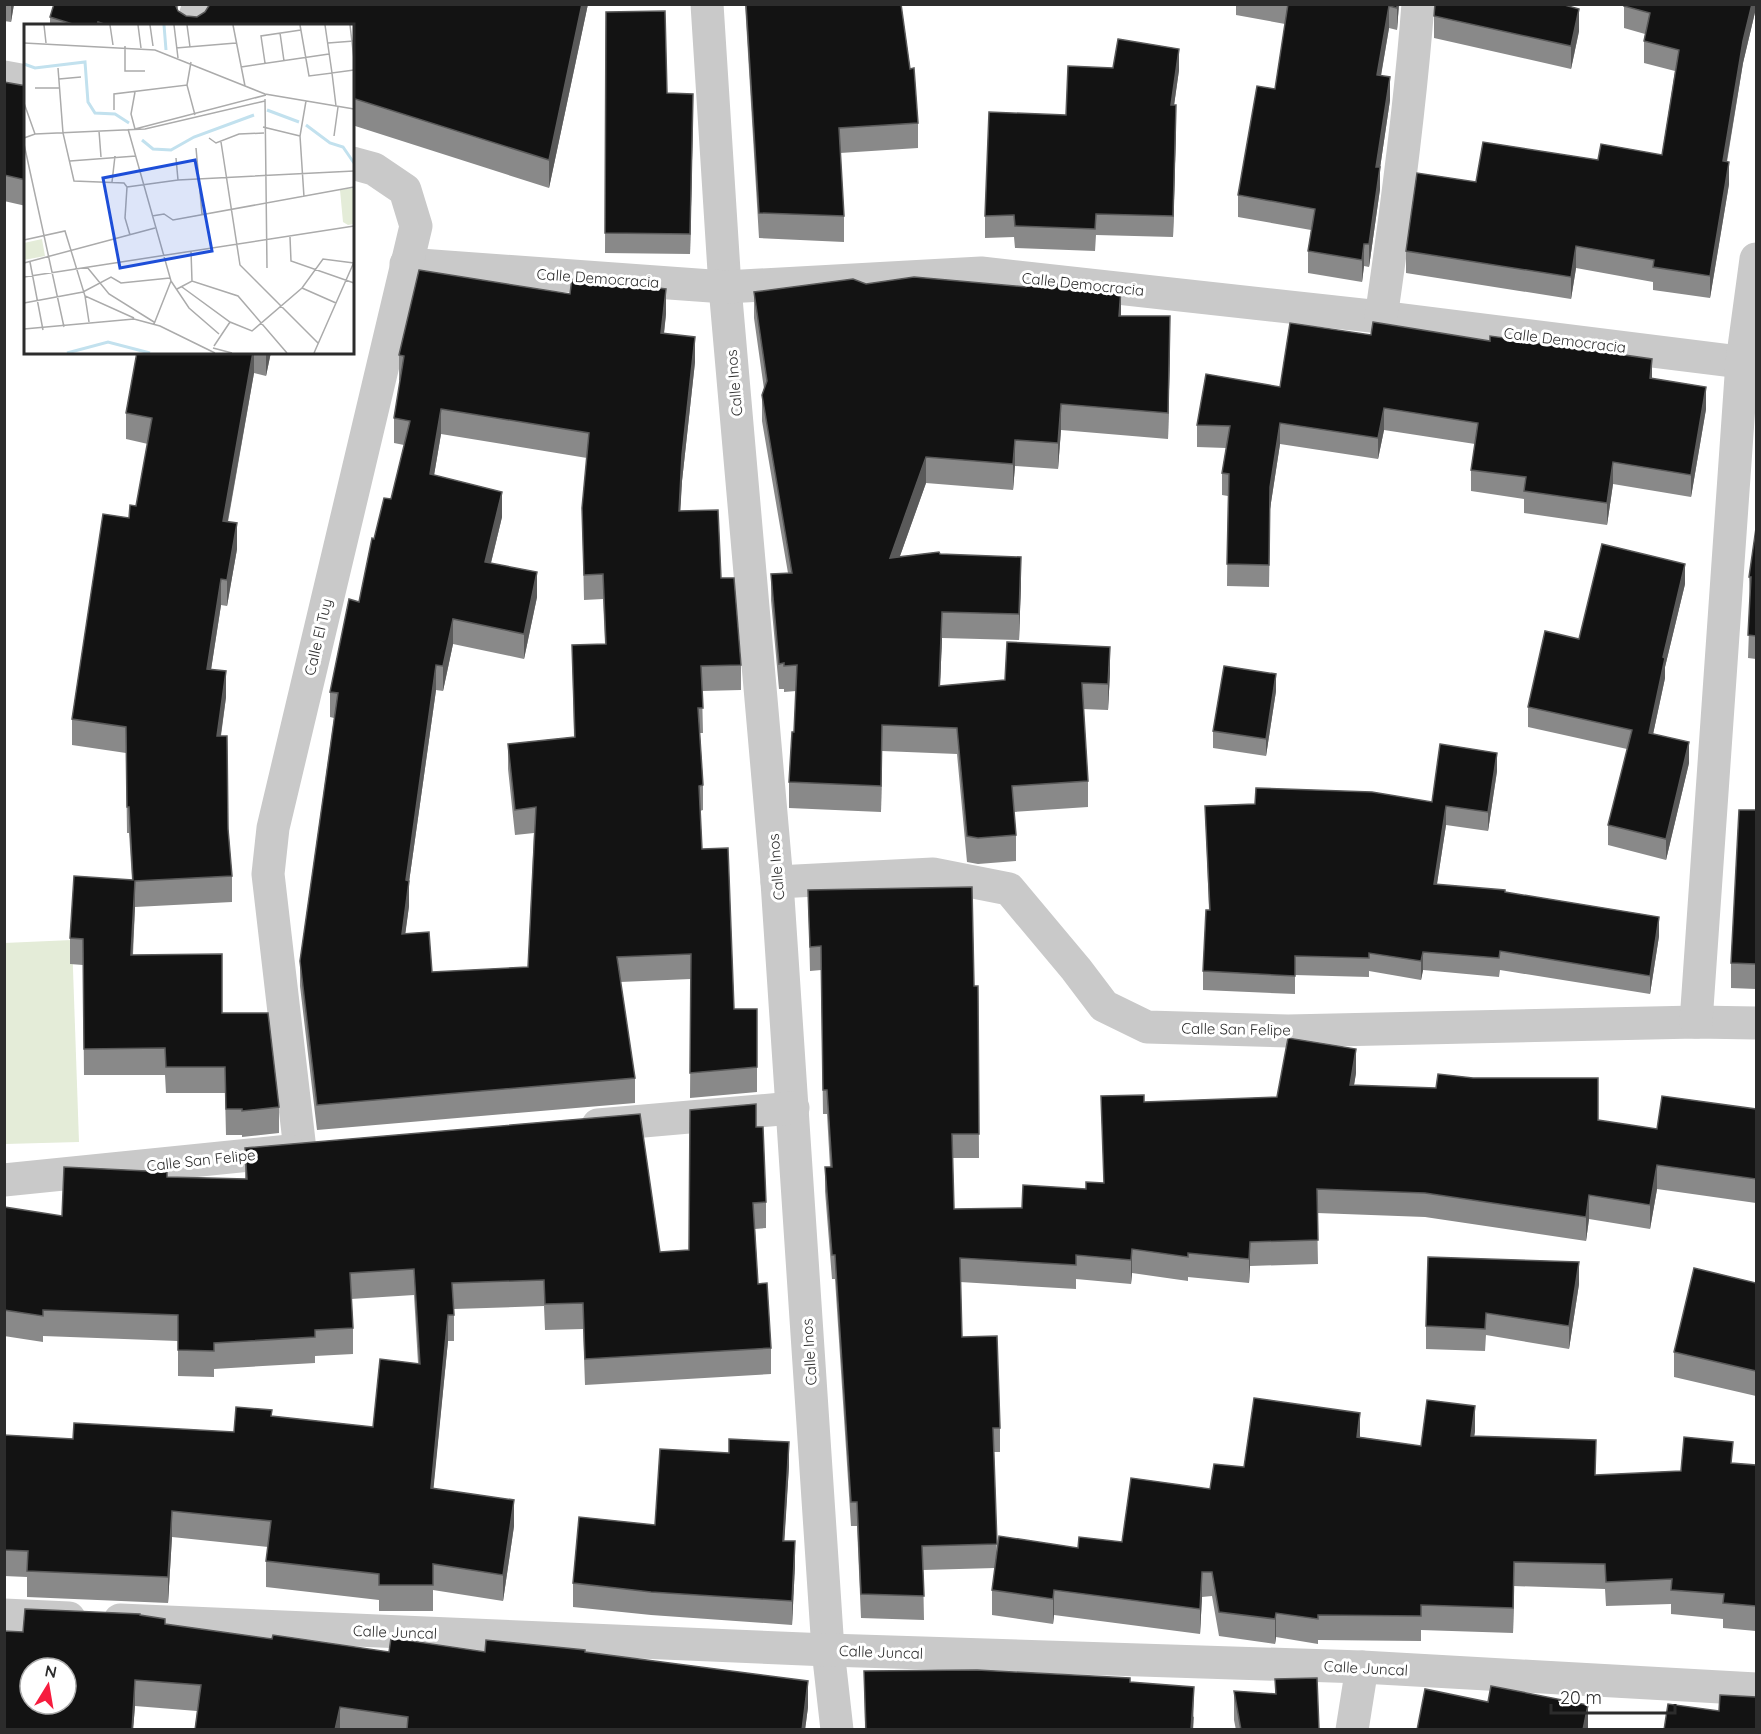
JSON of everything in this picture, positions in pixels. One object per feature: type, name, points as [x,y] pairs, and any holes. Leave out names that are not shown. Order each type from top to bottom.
[{"type":"street","points":[[193,24],[199,4]]},
{"type":"street","name":"Calle Inos","points":[[707,4],[725,287],[777,882],[828,1650],[837,1730]]},
{"type":"street","points":[[1380,318],[1396,212],[1414,62],[1418,4]]},
{"type":"street","points":[[4,77],[24,81]]},
{"type":"street","name":"Calle El Tuy","points":[[300,1150],[268,874],[273,828],[416,226],[405,190],[374,169],[354,164]]},
{"type":"street","points":[[1696,1022],[1756,259]]},
{"type":"street","name":"Calle Democracia","points":[[406,264],[725,287],[981,273],[1749,363]]},
{"type":"street","name":"Calle San Felipe","points":[[777,882],[933,874],[1009,889],[1104,1006],[1147,1027],[1287,1031],[1696,1022],[1756,1023]]},
{"type":"street","points":[[570,1127],[793,1108]]},
{"type":"street","name":"Calle San Felipe","points":[[4,1180],[335,1147]]},
{"type":"street","name":"Calle Juncal","points":[[4,1615],[828,1650],[1362,1667],[1756,1689]]},
{"type":"street","points":[[1352,1730],[1362,1667]]},
{"type":"green space","points":[[72,940],[79,1142],[5,1144],[4,943]]},
{"type":"building","points":[[54,4],[175,4],[178,11],[186,16],[197,17],[205,12],[210,4],[582,4],[549,160],[354,99],[354,24],[104,24],[98,22],[98,24],[73,24],[50,17]]},
{"type":"building","points":[[746,4],[901,4],[910,69],[914,68],[918,123],[839,128],[844,216],[759,213]]},
{"type":"building","points":[[1288,4],[1397,4],[1397,8],[1389,6],[1377,75],[1390,77],[1376,167],[1380,167],[1369,244],[1364,244],[1362,260],[1308,251],[1315,209],[1238,195],[1257,86],[1275,89]]},
{"type":"building","points":[[1435,4],[1561,4],[1579,9],[1571,46],[1434,16]]},
{"type":"building","points":[[1625,4],[1752,4],[1743,41],[1723,161],[1729,162],[1710,276],[1653,267],[1654,260],[1576,246],[1571,277],[1406,251],[1417,173],[1476,182],[1483,142],[1598,160],[1601,144],[1662,155],[1679,50],[1644,41],[1650,13],[1624,6]]},
{"type":"building","points":[[665,11],[667,93],[693,94],[690,234],[605,233],[606,12]]},
{"type":"building","points":[[1118,39],[1179,49],[1171,105],[1176,105],[1173,216],[1096,214],[1095,229],[1015,226],[1014,215],[985,216],[989,112],[1066,115],[1068,66],[1113,68]]},
{"type":"building","points":[[4,82],[24,86],[24,180],[4,175]]},
{"type":"building","points":[[419,270],[570,294],[572,278],[666,289],[661,333],[695,337],[682,455],[679,511],[718,510],[721,578],[734,578],[741,665],[701,666],[703,708],[698,708],[703,785],[699,786],[702,849],[728,848],[734,1009],[757,1009],[757,1067],[690,1073],[691,954],[617,957],[635,1078],[317,1105],[300,961],[338,693],[330,692],[349,599],[359,602],[372,538],[374,539],[384,498],[391,499],[410,421],[394,418],[404,356],[399,355]],"holes":[[[441,409],[589,433],[582,508],[584,575],[603,574],[606,644],[572,645],[575,737],[508,744],[515,810],[536,807],[528,967],[432,972],[429,932],[402,934],[409,881],[406,880],[436,665],[443,666],[453,619],[524,634],[537,572],[485,562],[502,492],[430,474]]]},
{"type":"building","points":[[914,277],[1026,287],[1027,281],[1121,289],[1119,316],[1170,316],[1168,413],[1061,404],[1058,443],[1015,440],[1013,464],[926,457],[890,558],[939,552],[940,554],[1021,557],[1019,614],[942,612],[939,686],[1005,680],[1007,642],[1110,647],[1108,684],[1082,683],[1088,781],[1012,786],[1016,835],[978,838],[967,836],[957,728],[882,725],[881,786],[789,782],[797,665],[779,664],[771,574],[792,573],[762,395],[767,381],[754,292],[853,279],[866,284]]},
{"type":"building","points":[[1373,322],[1490,341],[1490,336],[1652,359],[1650,378],[1706,387],[1691,475],[1613,462],[1607,503],[1524,491],[1526,477],[1471,470],[1478,423],[1384,408],[1378,438],[1280,423],[1270,487],[1269,565],[1227,564],[1229,474],[1222,473],[1230,426],[1197,425],[1206,374],[1280,387],[1290,323],[1371,335]]},
{"type":"building","points":[[137,354],[253,354],[223,521],[237,523],[227,580],[221,579],[207,669],[226,671],[217,736],[227,736],[228,829],[232,876],[135,881],[131,955],[222,954],[222,1013],[268,1013],[279,1107],[242,1111],[242,1109],[226,1109],[225,1067],[166,1067],[165,1048],[84,1049],[83,939],[70,938],[74,876],[133,880],[129,807],[127,807],[126,727],[72,719],[103,514],[129,518],[130,505],[136,506],[152,418],[126,413]]},
{"type":"building","points":[[1756,528],[1756,636],[1748,635],[1751,577],[1749,577]]},
{"type":"building","points":[[1602,544],[1685,564],[1663,657],[1665,658],[1649,733],[1689,742],[1666,839],[1608,825],[1632,730],[1528,707],[1545,631],[1579,639]]},
{"type":"building","points":[[1224,666],[1276,674],[1266,739],[1213,731]]},
{"type":"building","points":[[1440,744],[1497,753],[1488,812],[1446,806],[1434,884],[1505,890],[1505,892],[1659,917],[1650,976],[1500,951],[1499,958],[1423,952],[1421,961],[1369,953],[1369,958],[1295,956],[1295,976],[1203,971],[1206,910],[1210,910],[1205,806],[1255,804],[1256,788],[1372,792],[1432,802]]},
{"type":"building","points":[[1739,810],[1756,810],[1756,964],[1731,963]]},
{"type":"building","points":[[972,887],[974,986],[978,986],[979,1134],[952,1134],[954,1209],[1022,1208],[1023,1185],[1086,1189],[1086,1182],[1104,1183],[1101,1096],[1144,1095],[1144,1102],[1277,1097],[1288,1038],[1356,1049],[1350,1085],[1436,1088],[1438,1074],[1473,1078],[1598,1078],[1598,1120],[1657,1129],[1662,1096],[1756,1109],[1756,1179],[1657,1165],[1650,1205],[1589,1195],[1586,1217],[1425,1193],[1317,1189],[1318,1240],[1250,1242],[1249,1259],[1188,1253],[1188,1257],[1132,1249],[1131,1260],[1076,1255],[1076,1265],[960,1258],[962,1337],[997,1336],[1000,1428],[993,1428],[997,1544],[922,1546],[924,1596],[861,1594],[857,1502],[851,1502],[835,1255],[832,1255],[825,1167],[832,1167],[827,1090],[823,1090],[821,946],[810,947],[808,890]]},
{"type":"building","points":[[756,1104],[756,1127],[763,1127],[766,1202],[753,1203],[758,1284],[767,1283],[771,1348],[585,1359],[583,1303],[545,1304],[544,1280],[452,1283],[454,1315],[448,1315],[431,1488],[514,1500],[503,1575],[433,1564],[433,1585],[379,1585],[379,1574],[266,1561],[271,1521],[172,1511],[168,1577],[27,1571],[28,1551],[4,1550],[4,1435],[73,1439],[74,1423],[234,1432],[236,1407],[272,1410],[271,1416],[373,1427],[380,1359],[420,1364],[414,1269],[350,1273],[353,1328],[315,1330],[315,1337],[214,1343],[214,1351],[178,1350],[178,1315],[43,1310],[43,1316],[4,1310],[4,1207],[62,1216],[64,1167],[167,1172],[167,1177],[247,1179],[245,1148],[640,1114],[660,1252],[689,1250],[690,1110]]},
{"type":"building","points":[[1428,1257],[1579,1262],[1569,1326],[1486,1313],[1485,1329],[1426,1326]]},
{"type":"building","points":[[1694,1268],[1756,1283],[1756,1371],[1674,1352]]},
{"type":"building","points":[[1254,1398],[1360,1413],[1357,1437],[1421,1446],[1427,1400],[1475,1406],[1471,1436],[1596,1440],[1595,1475],[1681,1471],[1684,1437],[1733,1442],[1731,1463],[1756,1465],[1756,1606],[1723,1603],[1724,1594],[1671,1590],[1672,1579],[1606,1582],[1605,1564],[1514,1562],[1513,1608],[1421,1605],[1421,1616],[1318,1615],[1318,1619],[1276,1613],[1275,1619],[1219,1612],[1212,1572],[1202,1572],[1200,1609],[1054,1590],[1053,1599],[992,1590],[999,1536],[1078,1548],[1079,1537],[1122,1542],[1131,1478],[1210,1489],[1214,1464],[1244,1467]]},
{"type":"building","points":[[729,1439],[789,1442],[783,1541],[795,1541],[792,1601],[651,1592],[573,1583],[579,1517],[655,1525],[660,1449],[729,1453]]},
{"type":"building","points":[[25,1609],[140,1614],[165,1619],[165,1624],[272,1639],[273,1635],[389,1652],[391,1638],[485,1652],[486,1640],[585,1650],[585,1652],[808,1681],[802,1730],[407,1730],[408,1717],[340,1707],[335,1730],[195,1730],[201,1685],[135,1680],[132,1730],[4,1730],[4,1631],[23,1632]]},
{"type":"building","points":[[977,1670],[1130,1678],[1130,1682],[1194,1687],[1191,1730],[866,1730],[864,1671]]},
{"type":"building","points":[[1317,1678],[1319,1730],[1241,1730],[1234,1691],[1276,1694],[1275,1679]]},
{"type":"building","points":[[1491,1686],[1588,1705],[1583,1730],[1417,1730],[1425,1689],[1488,1702]]},
{"type":"building","points":[[1720,1695],[1756,1697],[1756,1730],[1664,1730],[1668,1704],[1719,1711]]}]
